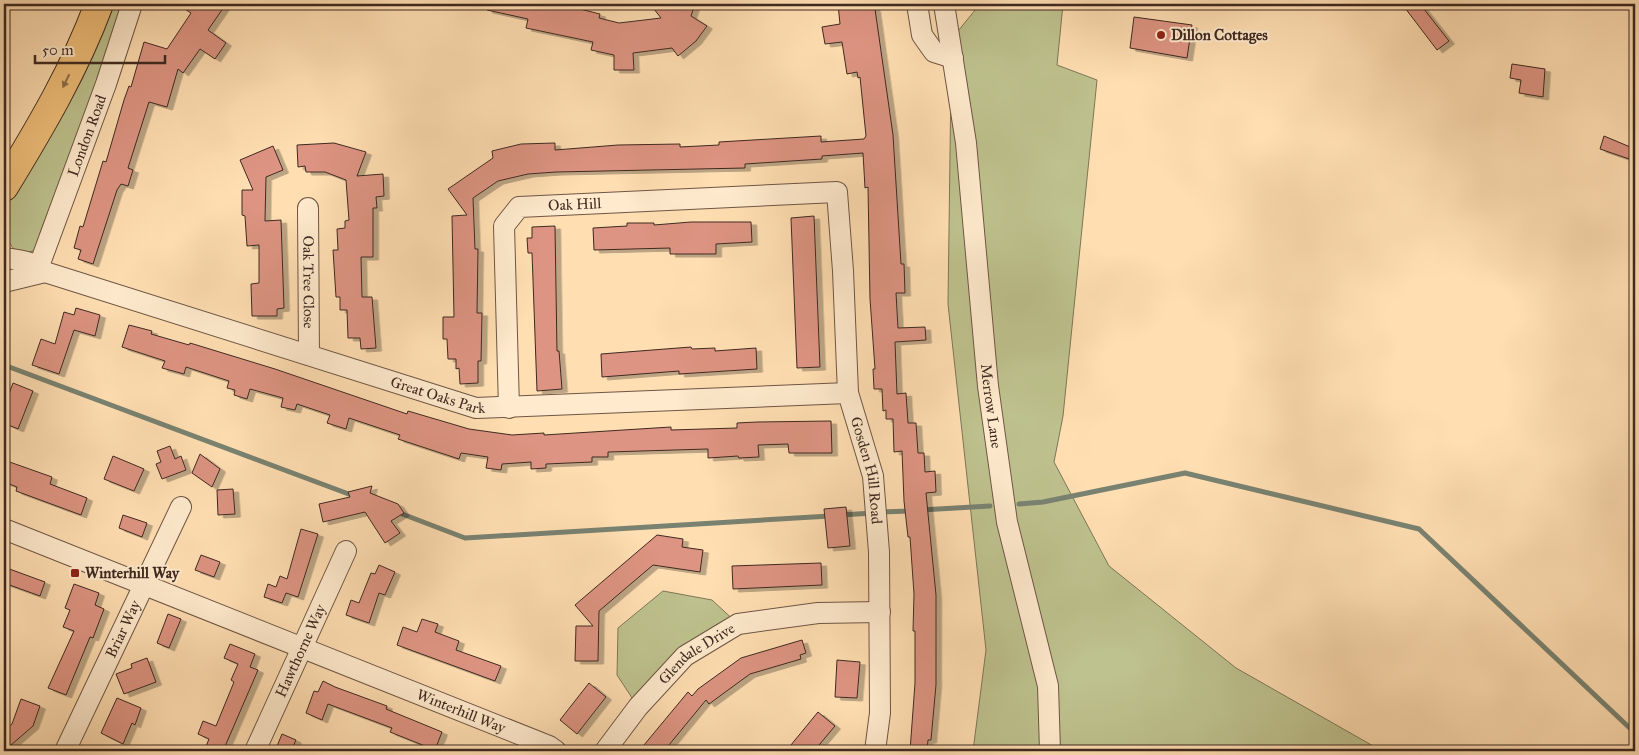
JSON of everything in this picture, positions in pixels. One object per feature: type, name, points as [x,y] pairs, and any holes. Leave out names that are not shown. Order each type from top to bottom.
[{"type":"highway","points":[[4,187],[65,84],[87,38],[99,4]]},
{"type":"street","name":"London Road","points":[[42,269],[132,4]]},
{"type":"street","points":[[917,4],[922,35],[934,52],[953,58]]},
{"type":"street","name":"Merrow Lane","points":[[944,4],[966,143],[988,386],[1004,503],[1007,522],[1048,686],[1050,751]]},
{"type":"street","name":"Gosden Hill Road","points":[[837,192],[844,271],[848,393],[873,476],[880,612],[880,713],[875,751]]},
{"type":"street","name":"Oak Hill","points":[[509,408],[504,226],[519,207],[837,192]]},
{"type":"street","name":"Oak Tree Close","points":[[308,208],[308,355]]},
{"type":"street","name":"Great Oaks Park","points":[[4,258],[24,261],[42,269],[476,408],[848,393]]},
{"type":"street","points":[[4,282],[42,269]]},
{"type":"street","name":"Briar Way","points":[[65,751],[181,507]]},
{"type":"street","name":"Winterhill Way","points":[[4,529],[544,744],[556,751]]},
{"type":"street","name":"Hawthorne Way","points":[[255,751],[346,550]]},
{"type":"street","name":"Glendale Drive","points":[[605,751],[638,707],[685,656],[738,624],[818,613],[880,612]]},
{"type":"green space","points":[[111,4],[124,4],[81,132],[40,233],[43,239],[42,246],[30,252],[21,252],[14,249],[7,234],[6,213],[8,203]]},
{"type":"green space","points":[[980,4],[1063,4],[1057,65],[1097,80],[1063,416],[1054,462],[1109,566],[1236,668],[1382,751],[973,751],[986,650],[948,304],[951,81],[954,36]]},
{"type":"green space","points":[[663,591],[712,600],[738,624],[638,707],[617,675],[618,628]]},
{"type":"building","points":[[177,4],[226,4],[208,30],[226,43],[215,59],[200,49],[183,73],[178,69],[167,107],[149,102],[128,168],[133,170],[128,186],[121,184],[117,190],[93,264],[78,259],[81,250],[74,248],[80,226],[83,227],[103,161],[106,162],[124,100],[129,86],[131,87],[144,42],[167,49],[191,13]]},
{"type":"building","points":[[487,4],[568,4],[568,6],[600,14],[599,18],[619,23],[661,18],[650,4],[695,4],[691,16],[707,26],[696,41],[678,56],[672,48],[633,53],[634,70],[614,70],[614,55],[591,50],[593,42],[526,28],[528,19],[487,10]]},
{"type":"building","points":[[838,4],[872,4],[875,9],[893,135],[901,264],[904,264],[905,293],[896,293],[898,328],[925,327],[926,340],[895,342],[897,394],[906,393],[908,423],[916,423],[918,453],[924,453],[925,472],[935,471],[936,492],[926,493],[936,595],[936,685],[931,740],[928,740],[927,751],[910,751],[915,683],[915,631],[913,631],[914,594],[910,537],[908,537],[904,501],[902,451],[894,452],[893,419],[886,419],[886,410],[883,411],[882,389],[874,389],[873,369],[875,369],[870,299],[868,187],[865,188],[863,153],[822,156],[822,159],[745,164],[745,168],[556,172],[528,174],[498,181],[473,198],[475,249],[478,249],[477,313],[482,313],[481,361],[478,361],[478,383],[460,384],[459,368],[456,369],[456,359],[448,359],[447,339],[443,339],[443,317],[454,317],[452,216],[467,215],[448,189],[493,158],[492,151],[521,144],[555,143],[555,150],[618,145],[680,144],[680,147],[719,145],[719,142],[821,136],[821,142],[864,139],[866,136],[860,77],[858,78],[857,72],[847,74],[842,42],[825,44],[822,27],[840,24]]},
{"type":"building","points":[[1402,4],[1420,4],[1449,41],[1437,50]]},
{"type":"building","name":"Dillon Cottages","points":[[1134,17],[1192,25],[1187,58],[1130,48]]},
{"type":"building","points":[[1512,64],[1545,69],[1543,97],[1519,93],[1521,80],[1510,78]]},
{"type":"building","points":[[1604,136],[1635,149],[1635,161],[1600,149]]},
{"type":"building","points":[[334,143],[366,152],[357,176],[383,174],[384,196],[376,197],[377,208],[373,208],[373,257],[361,257],[362,297],[372,297],[376,348],[361,349],[360,338],[348,338],[347,310],[340,310],[340,297],[336,297],[333,250],[338,250],[337,229],[345,228],[345,221],[349,220],[346,180],[325,172],[306,172],[305,166],[298,167],[297,145]]},
{"type":"building","points":[[273,146],[283,170],[266,177],[265,221],[281,220],[284,308],[277,309],[277,316],[252,316],[251,284],[259,283],[259,245],[247,246],[245,216],[242,215],[242,190],[253,190],[240,160]]},
{"type":"building","points":[[814,216],[820,367],[797,368],[791,218]]},
{"type":"building","points":[[691,222],[751,222],[752,242],[716,244],[716,254],[670,254],[670,248],[594,250],[593,228],[627,226],[627,223],[654,223],[654,225]]},
{"type":"building","points":[[555,226],[557,351],[559,351],[562,389],[537,391],[532,253],[528,253],[527,238],[532,238],[532,227]]},
{"type":"building","points":[[76,308],[100,315],[95,336],[74,330],[59,374],[32,365],[41,339],[55,344],[64,312],[74,315]]},
{"type":"building","points":[[129,325],[152,331],[151,334],[189,345],[190,343],[275,369],[407,414],[408,411],[469,429],[512,435],[544,433],[544,435],[671,427],[671,430],[737,428],[737,423],[757,422],[831,421],[832,453],[789,453],[788,444],[758,445],[759,457],[708,458],[708,449],[608,452],[608,457],[592,457],[592,462],[546,464],[546,468],[531,469],[531,462],[502,464],[501,470],[486,468],[488,457],[461,453],[459,459],[398,439],[400,435],[349,418],[346,429],[327,423],[330,415],[297,404],[295,410],[281,407],[283,398],[250,389],[247,399],[234,395],[235,390],[227,388],[229,381],[186,367],[184,374],[162,368],[165,361],[122,347]]},
{"type":"building","points":[[691,347],[692,349],[715,348],[715,351],[756,348],[757,369],[679,374],[679,371],[602,377],[601,354]]},
{"type":"building","points":[[13,383],[33,391],[18,429],[4,423],[4,397],[7,399]]},
{"type":"building","points":[[170,446],[175,459],[181,456],[186,470],[162,479],[156,464],[161,462],[157,451]]},
{"type":"building","points":[[200,454],[220,469],[212,487],[192,473]]},
{"type":"building","points":[[113,456],[144,469],[134,491],[104,479]]},
{"type":"building","points":[[4,460],[52,477],[50,484],[87,498],[81,515],[16,491],[17,487],[4,482]]},
{"type":"building","points":[[372,486],[370,493],[398,504],[404,513],[391,521],[400,533],[385,543],[365,512],[323,522],[319,504],[350,497],[348,492]]},
{"type":"building","points":[[233,489],[235,514],[218,515],[217,490]]},
{"type":"building","points":[[846,507],[850,546],[828,548],[824,509]]},
{"type":"building","points":[[123,515],[147,523],[142,537],[119,528]]},
{"type":"building","points":[[301,529],[318,534],[298,597],[286,593],[282,603],[264,597],[268,584],[276,587],[280,576],[287,579]]},
{"type":"building","points":[[657,535],[683,539],[682,547],[703,550],[700,572],[653,565],[599,611],[598,661],[575,661],[576,626],[593,626],[575,605]]},
{"type":"building","points":[[201,555],[220,562],[214,577],[195,570]]},
{"type":"building","points":[[821,563],[822,585],[733,589],[732,566]]},
{"type":"building","points":[[379,565],[395,572],[385,595],[379,593],[369,623],[346,615],[351,600],[359,603],[371,573],[375,574]]},
{"type":"building","points":[[4,567],[45,582],[40,596],[4,583]]},
{"type":"building","points":[[74,584],[99,593],[95,605],[104,609],[93,638],[90,637],[66,695],[48,688],[74,631],[63,627],[70,610],[65,608]]},
{"type":"building","points":[[168,614],[181,619],[169,648],[157,643]]},
{"type":"building","points":[[422,619],[438,624],[435,632],[459,641],[456,650],[501,666],[495,681],[397,645],[403,627],[417,632]]},
{"type":"building","points":[[802,640],[806,653],[800,655],[801,659],[750,674],[709,704],[706,700],[664,751],[639,751],[688,692],[692,696],[698,689],[741,658]]},
{"type":"building","points":[[230,644],[255,654],[250,667],[258,670],[223,751],[204,751],[209,739],[198,734],[203,721],[216,726],[234,682],[231,680],[238,664],[224,658]]},
{"type":"building","points":[[147,658],[156,682],[124,694],[116,674],[132,668],[131,664]]},
{"type":"building","points":[[837,660],[860,662],[857,698],[835,697]]},
{"type":"building","points":[[323,681],[387,706],[386,709],[442,732],[435,750],[390,732],[392,728],[328,704],[322,720],[306,713],[314,691],[318,692]]},
{"type":"building","points":[[589,683],[606,697],[577,734],[560,720]]},
{"type":"building","points":[[117,698],[141,708],[135,725],[132,723],[123,744],[101,733]]},
{"type":"building","points":[[21,699],[40,706],[33,726],[4,751],[4,731],[12,724]]},
{"type":"building","points":[[818,712],[835,726],[814,751],[786,751]]},
{"type":"building","points":[[282,734],[296,740],[291,751],[275,751]]},
{"type":"waterway","points":[[4,365],[354,496]]},
{"type":"waterway","points":[[1019,504],[1043,502],[1185,473],[1419,529],[1635,733]]},
{"type":"waterway","points":[[921,510],[990,506]]},
{"type":"waterway","points":[[881,512],[910,511]]},
{"type":"waterway","points":[[397,512],[465,538],[830,516]]},
{"type":"waterway","points":[[841,515],[873,513]]},
{"type":"place","name":"Dillon Cottages","points":[[1161,35]]},
{"type":"place","name":"Winterhill Way","points":[[75,573]]}]
